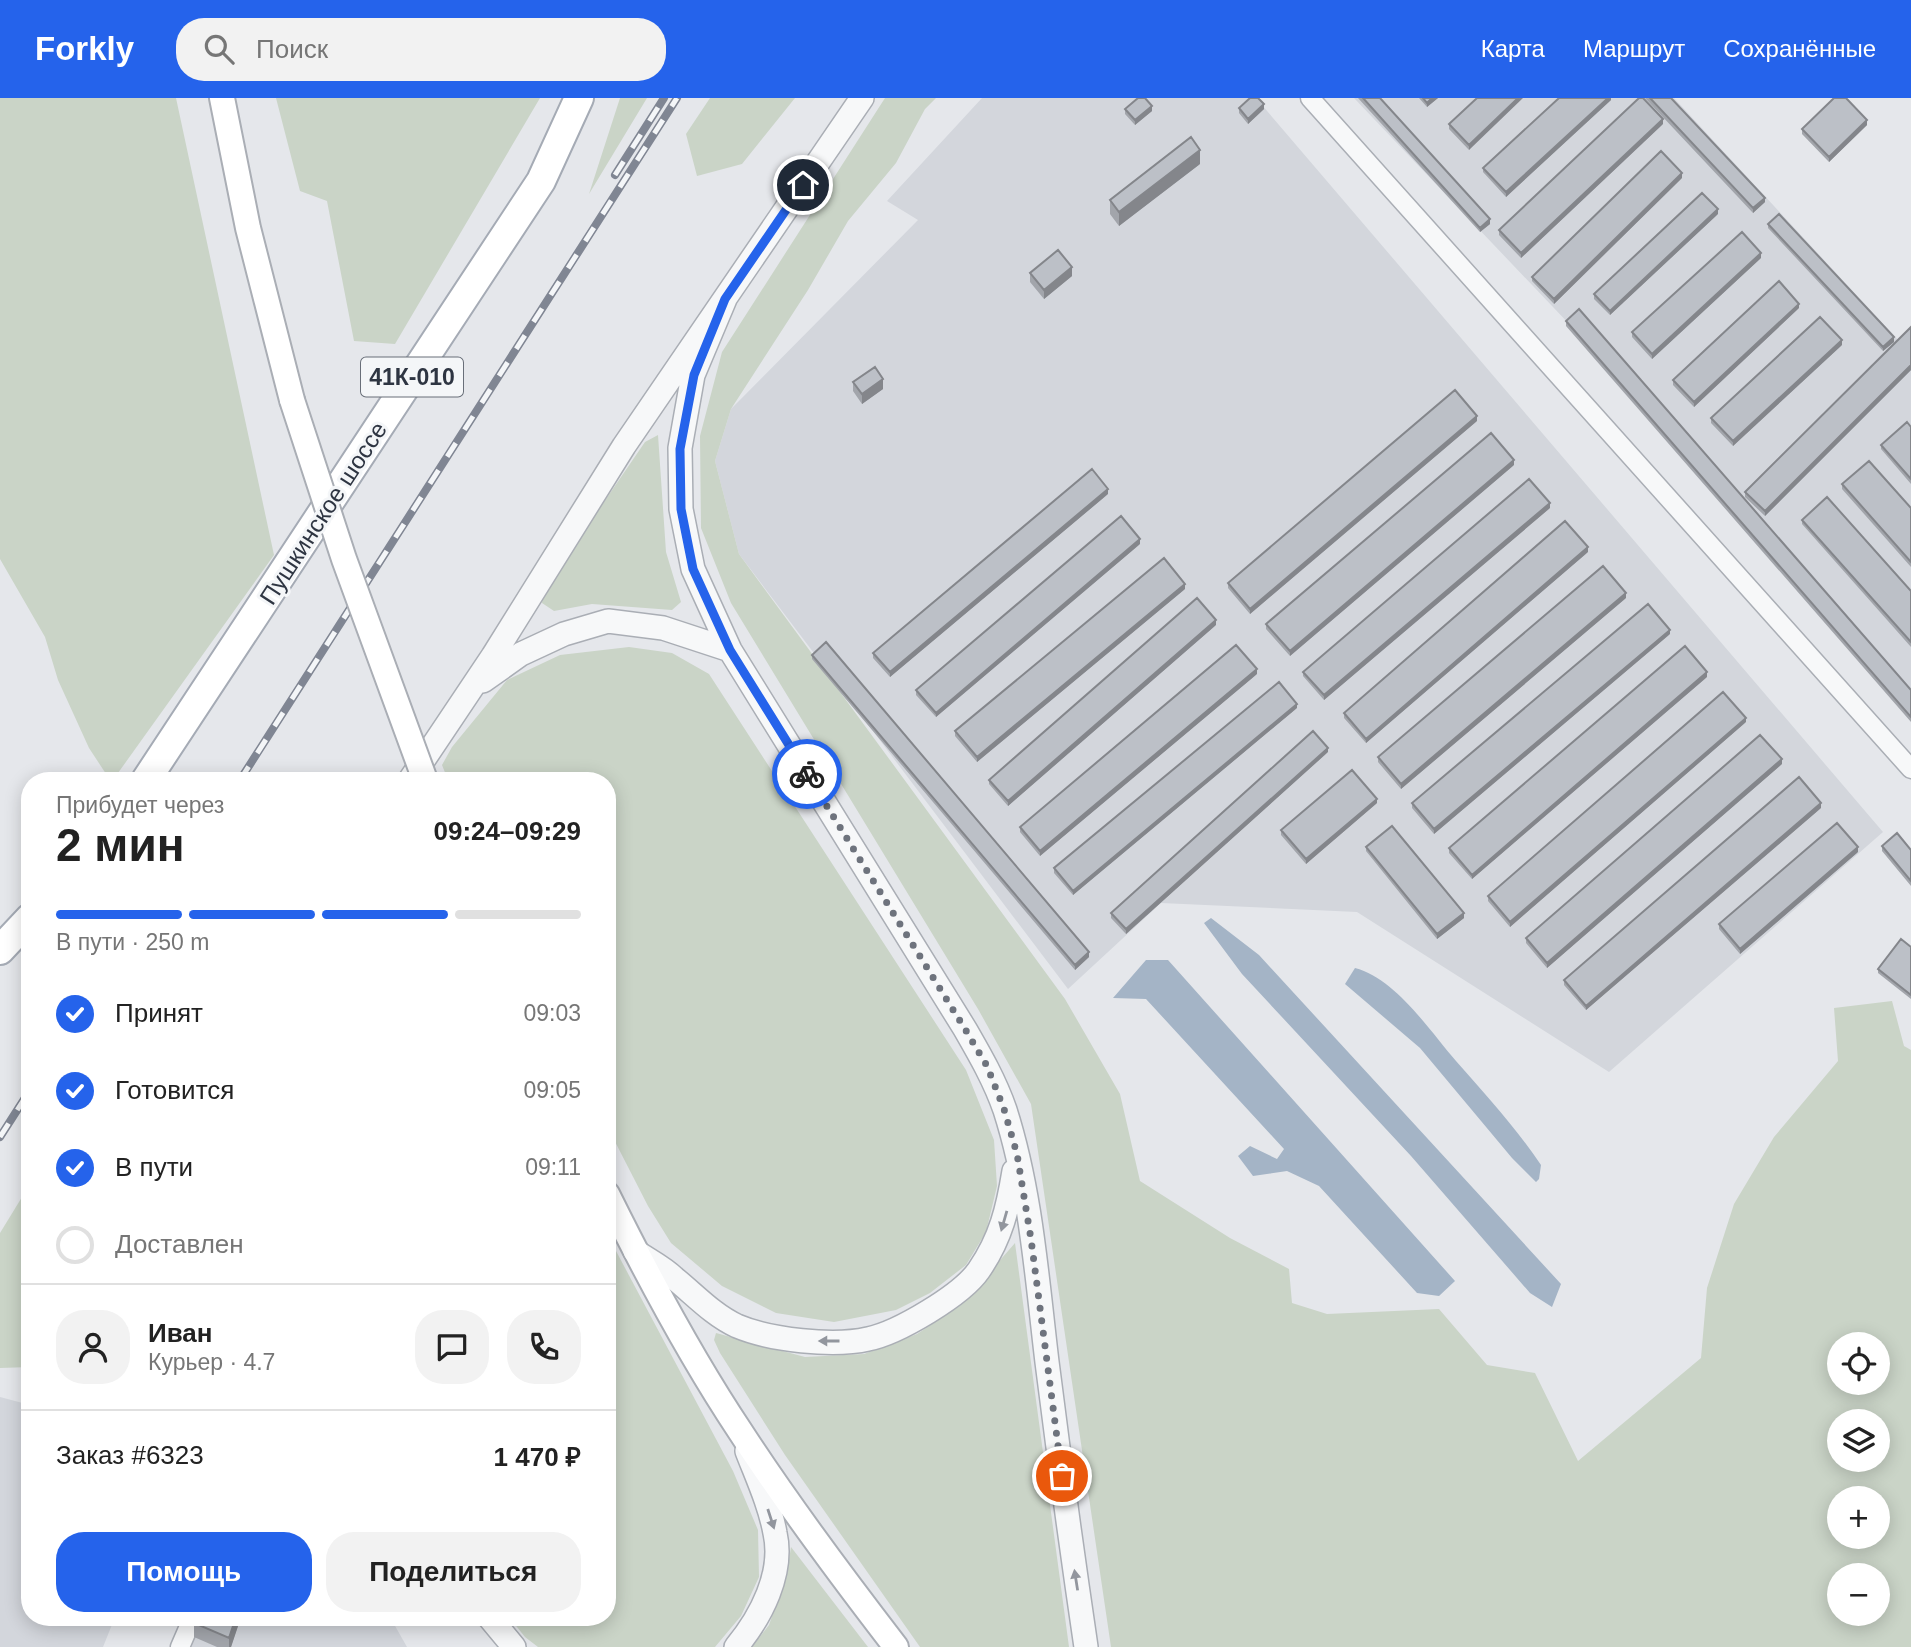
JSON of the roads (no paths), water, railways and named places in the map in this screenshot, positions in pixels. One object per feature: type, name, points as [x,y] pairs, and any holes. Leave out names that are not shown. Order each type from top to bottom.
[{"type":"main road","points":[[222,98],[248,228],[292,400],[344,559],[422,772]]},
{"type":"main road","name":"Пушкинское шоссе","points":[[151,772],[541,181],[579,98]]},
{"type":"main road","points":[[0,950],[21,928]]},
{"type":"main road","points":[[616,1212],[693,1356],[740,1432],[896,1647]]},
{"type":"street","points":[[415,772],[624,446],[862,98]]},
{"type":"street","points":[[1310,98],[1911,769]]},
{"type":"street","points":[[725,299],[694,375],[680,449],[681,509],[693,569],[730,650],[987,1066],[1004,1109],[1017,1154],[1031,1239],[1086,1647]]},
{"type":"street","points":[[470,690],[520,654],[564,634],[608,621],[663,628],[730,650]]},
{"type":"street","points":[[635,1251],[673,1276],[697,1299],[736,1325],[781,1339],[828,1342],[869,1339],[912,1321],[949,1299],[978,1272],[998,1238],[1008,1205],[1017,1154]]},
{"type":"street","points":[[736,1647],[757,1618],[767,1595],[777,1551],[775,1533],[740,1432]]},
{"type":"street","points":[[180,1647],[188,1626]]},
{"type":"street","points":[[496,1626],[514,1647]]},
{"type":"water","points":[[1211,918],[1259,955],[1561,1284],[1552,1307],[1530,1293],[1411,1156],[1242,974],[1204,923]]},
{"type":"water","points":[[1146,960],[1168,960],[1455,1281],[1439,1296],[1417,1293],[1319,1186],[1287,1171],[1253,1176],[1238,1156],[1250,1146],[1277,1159],[1284,1149],[1146,999],[1113,998]]},
{"type":"water","points":[[1355,968],[1370,974],[1398,994],[1500,1112],[1541,1165],[1536,1182],[1512,1158],[1420,1048],[1345,984]]},
{"type":"railway","points":[[615,175],[664,98]]},
{"type":"railway","points":[[245,772],[677,98]]},
{"type":"railway","points":[[0,1137],[21,1104]]}]
